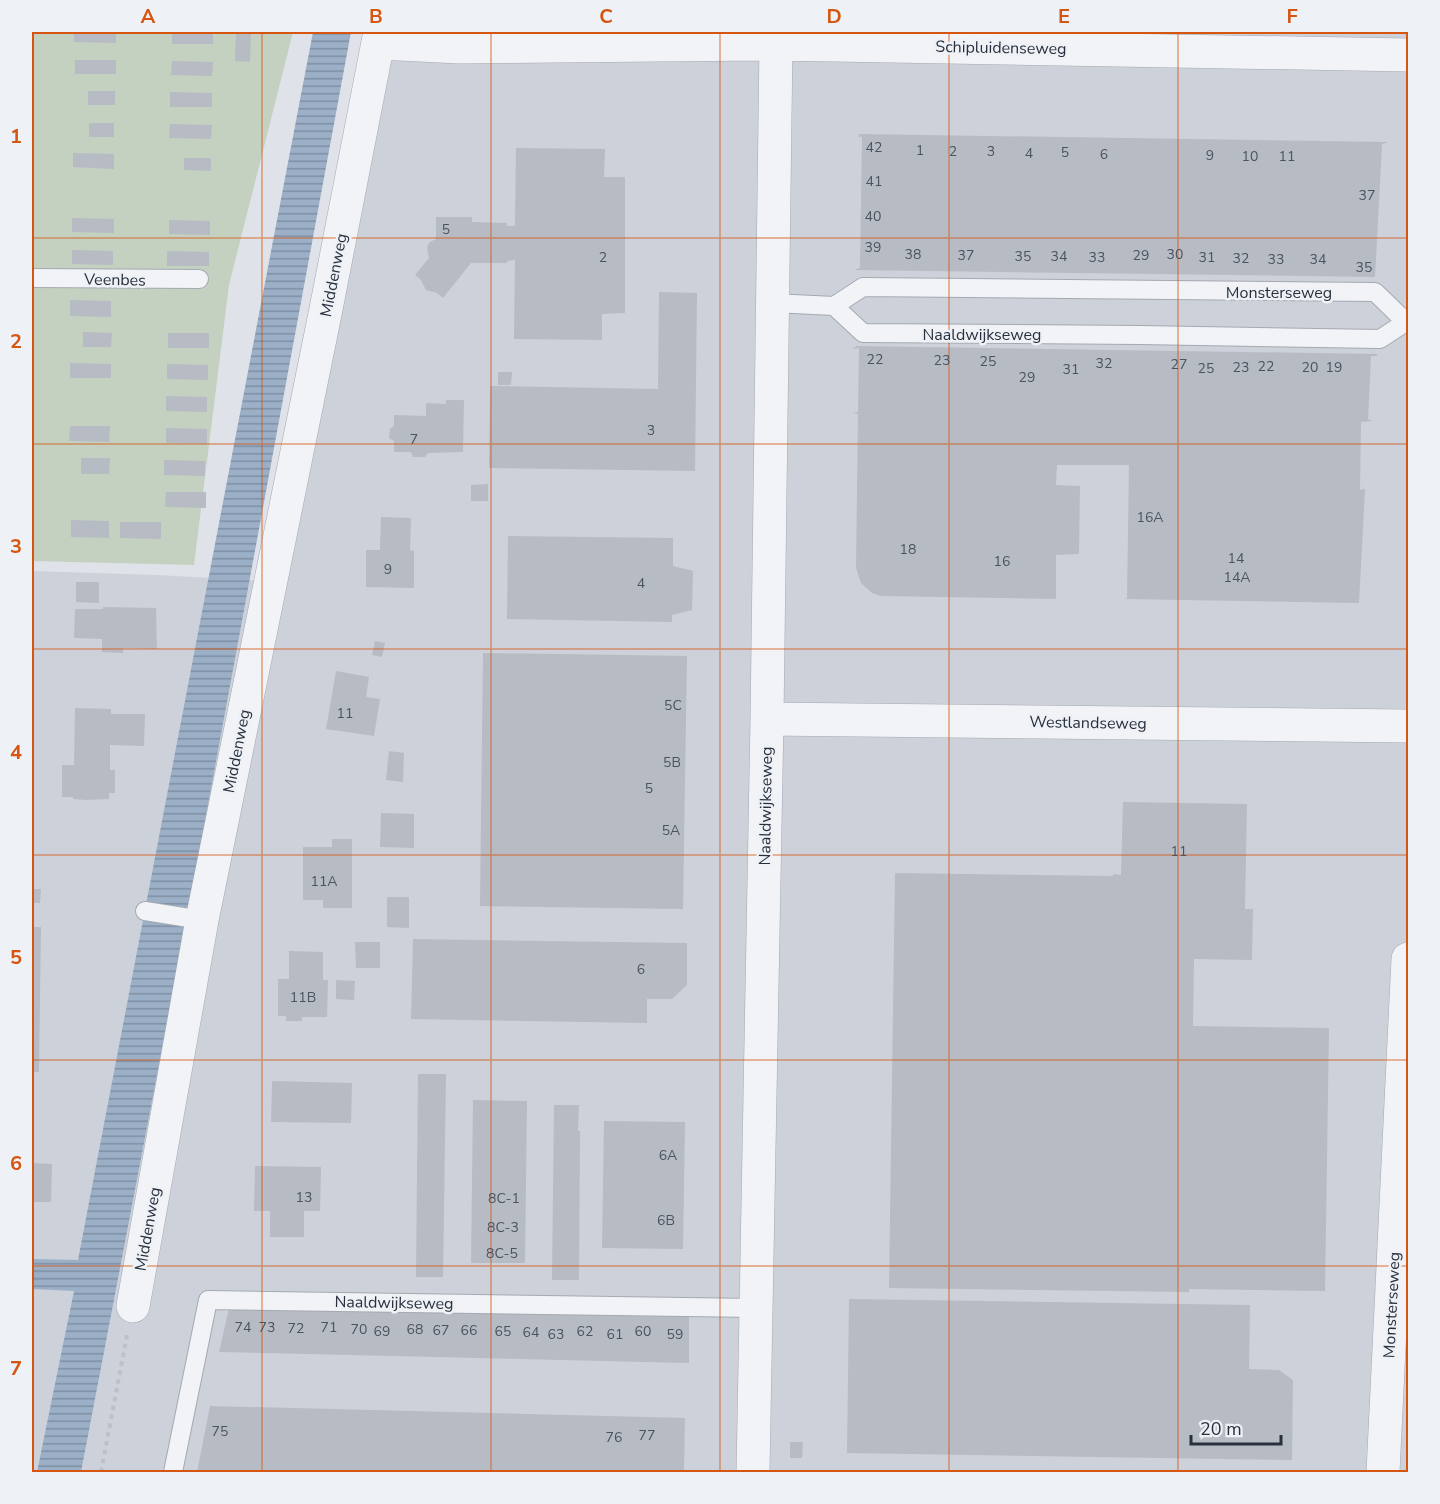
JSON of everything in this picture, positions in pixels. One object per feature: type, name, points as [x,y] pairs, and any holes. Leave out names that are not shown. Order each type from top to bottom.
[{"type":"street","name":"Schipluidenseweg","points":[[379,37],[460,47],[776,44],[1408,55]]},
{"type":"street","name":"Middenweg","points":[[133,1306],[194,919],[326,309],[379,37]]},
{"type":"street","name":"Naaldwijkseweg","points":[[753,1473],[767,719],[776,44]]},
{"type":"street","name":"Westlandseweg","points":[[767,719],[1408,726]]},
{"type":"street","name":"Monsterseweg","points":[[1383,1473],[1408,959]]},
{"type":"lane","name":"Veenbes","points":[[32,278],[199,279]]},
{"type":"lane","name":"Monsterseweg","points":[[834,306],[863,287],[1375,292],[1407,322],[1380,339],[1140,335]]},
{"type":"lane","points":[[772,303],[834,306]]},
{"type":"lane","name":"Naaldwijkseweg","points":[[834,306],[863,333],[1140,335]]},
{"type":"lane","points":[[145,911],[194,919]]},
{"type":"lane","name":"Naaldwijkseweg","points":[[173,1473],[208,1300],[756,1308]]},
{"type":"path","points":[[101,1473],[133,1306]]},
{"type":"shaded area","points":[[393,32],[1408,32],[1408,1472],[32,1472],[32,571],[285,582]]},
{"type":"green space","points":[[32,32],[293,32],[229,285],[194,565],[32,561]]},
{"type":"water","points":[[313,32],[351,32],[187,918],[81,1472],[37,1472],[74,1291],[32,1289],[32,1259],[78,1260]]},
{"type":"building","points":[[74,32],[116,32],[116,43],[74,42]]},
{"type":"building","points":[[172,32],[213,32],[213,44],[172,44]]},
{"type":"building","points":[[236,32],[251,32],[250,62],[235,61]]},
{"type":"building","points":[[75,60],[116,60],[116,74],[75,74]]},
{"type":"building","points":[[172,61],[213,62],[212,76],[171,75]]},
{"type":"building","points":[[88,91],[115,91],[115,105],[88,105]]},
{"type":"building","points":[[170,92],[212,93],[212,107],[170,107]]},
{"type":"building","points":[[89,123],[114,123],[114,137],[89,137]]},
{"type":"building","points":[[170,124],[212,125],[211,139],[169,138]]},
{"type":"building","points":[[859,134],[1388,142],[1382,144],[1375,277],[854,270],[860,268],[862,137],[859,137]]},
{"type":"building","points":[[516,148],[605,149],[604,177],[625,177],[625,313],[602,314],[602,340],[514,339],[515,260],[507,261],[507,263],[471,263],[443,298],[437,293],[426,290],[421,280],[415,275],[429,258],[427,247],[436,239],[436,217],[472,217],[472,222],[507,223],[507,226],[515,226]]},
{"type":"building","points":[[73,153],[114,154],[114,169],[73,167]]},
{"type":"building","points":[[184,158],[211,158],[211,171],[184,170]]},
{"type":"building","points":[[72,218],[114,219],[114,233],[72,232]]},
{"type":"building","points":[[169,220],[210,221],[210,235],[169,234]]},
{"type":"building","points":[[72,250],[113,251],[113,265],[72,264]]},
{"type":"building","points":[[167,251],[209,252],[209,266],[167,266]]},
{"type":"building","points":[[659,292],[697,293],[695,471],[489,468],[490,386],[658,389]]},
{"type":"building","points":[[70,300],[111,301],[111,317],[70,316]]},
{"type":"building","points":[[83,332],[112,333],[111,347],[83,347]]},
{"type":"building","points":[[168,333],[209,333],[209,348],[168,348]]},
{"type":"building","points":[[856,346],[1377,354],[1377,356],[1371,356],[1368,419],[1372,421],[1361,422],[1360,490],[1365,489],[1359,603],[1125,599],[1127,598],[1129,465],[1057,465],[1056,485],[1080,486],[1079,554],[1056,555],[1056,599],[881,596],[872,593],[861,583],[856,568],[858,414],[853,413],[858,412],[859,348],[853,349]]},
{"type":"building","points":[[70,363],[111,364],[111,378],[70,378]]},
{"type":"building","points":[[167,364],[208,365],[208,380],[167,379]]},
{"type":"building","points":[[498,372],[512,372],[511,385],[498,385]]},
{"type":"building","points":[[166,396],[207,397],[207,412],[166,411]]},
{"type":"building","points":[[446,400],[464,400],[463,452],[428,453],[425,457],[413,457],[411,452],[394,452],[394,441],[389,438],[390,429],[394,426],[394,415],[426,416],[426,403],[446,404]]},
{"type":"building","points":[[70,426],[110,426],[109,442],[69,441]]},
{"type":"building","points":[[166,428],[207,429],[207,444],[166,443]]},
{"type":"building","points":[[81,458],[110,458],[109,474],[81,474]]},
{"type":"building","points":[[164,460],[205,461],[205,476],[164,475]]},
{"type":"building","points":[[488,484],[488,501],[471,501],[471,485]]},
{"type":"building","points":[[166,492],[206,492],[206,508],[165,507]]},
{"type":"building","points":[[381,517],[411,518],[410,550],[414,551],[414,588],[366,587],[366,550],[380,550]]},
{"type":"building","points":[[71,520],[109,521],[109,538],[71,537]]},
{"type":"building","points":[[120,522],[161,522],[161,539],[120,538]]},
{"type":"building","points":[[508,536],[673,538],[673,566],[693,571],[692,610],[672,615],[672,622],[507,619]]},
{"type":"building","points":[[76,582],[99,582],[99,603],[76,602]]},
{"type":"building","points":[[103,607],[156,608],[157,649],[123,648],[123,653],[102,652],[102,639],[74,638],[75,609],[103,609]]},
{"type":"building","points":[[375,641],[385,643],[382,657],[372,655]]},
{"type":"building","points":[[483,653],[687,656],[683,909],[480,906]]},
{"type":"building","points":[[336,671],[369,677],[366,697],[380,699],[374,736],[326,729]]},
{"type":"building","points":[[75,708],[111,709],[111,714],[145,714],[144,746],[110,745],[110,770],[115,770],[115,793],[109,793],[109,799],[86,800],[62,797],[62,765],[74,765]]},
{"type":"building","points":[[389,751],[404,753],[403,782],[386,780]]},
{"type":"building","points":[[1123,802],[1247,804],[1245,909],[1253,909],[1252,960],[1194,959],[1193,1026],[1329,1028],[1325,1291],[1189,1289],[1189,1292],[889,1288],[895,873],[1121,875]]},
{"type":"building","points":[[381,813],[414,814],[414,848],[380,847]]},
{"type":"building","points":[[332,839],[352,839],[352,908],[323,908],[323,900],[303,900],[303,847],[332,847]]},
{"type":"building","points":[[32,889],[41,889],[40,903],[32,903]]},
{"type":"building","points":[[387,897],[409,897],[409,928],[387,927]]},
{"type":"building","points":[[32,927],[41,927],[39,1072],[32,1072]]},
{"type":"building","points":[[413,939],[687,943],[687,985],[672,999],[647,999],[647,1023],[411,1019]]},
{"type":"building","points":[[355,942],[380,942],[380,968],[356,968]]},
{"type":"building","points":[[289,951],[323,952],[323,980],[328,980],[327,1017],[302,1017],[302,1021],[286,1021],[286,1016],[278,1016],[278,979],[289,979]]},
{"type":"building","points":[[336,980],[355,981],[354,1000],[336,999]]},
{"type":"building","points":[[418,1074],[446,1074],[443,1277],[416,1277]]},
{"type":"building","points":[[272,1081],[352,1083],[351,1123],[271,1122]]},
{"type":"building","points":[[473,1100],[527,1101],[525,1263],[471,1263]]},
{"type":"building","points":[[554,1105],[579,1105],[579,1280],[552,1280]]},
{"type":"building","points":[[604,1121],[685,1122],[683,1249],[602,1248]]},
{"type":"building","points":[[32,1163],[52,1164],[51,1202],[32,1202]]},
{"type":"building","points":[[255,1166],[321,1167],[320,1211],[304,1211],[304,1237],[270,1237],[270,1211],[254,1211]]},
{"type":"building","points":[[849,1299],[1250,1305],[1249,1369],[1279,1370],[1293,1380],[1292,1460],[847,1453]]},
{"type":"building","points":[[230,1304],[689,1314],[689,1363],[219,1352]]},
{"type":"building","points":[[210,1406],[685,1418],[684,1472],[197,1472]]},
{"type":"building","points":[[790,1442],[803,1442],[802,1458],[790,1458]]}]
